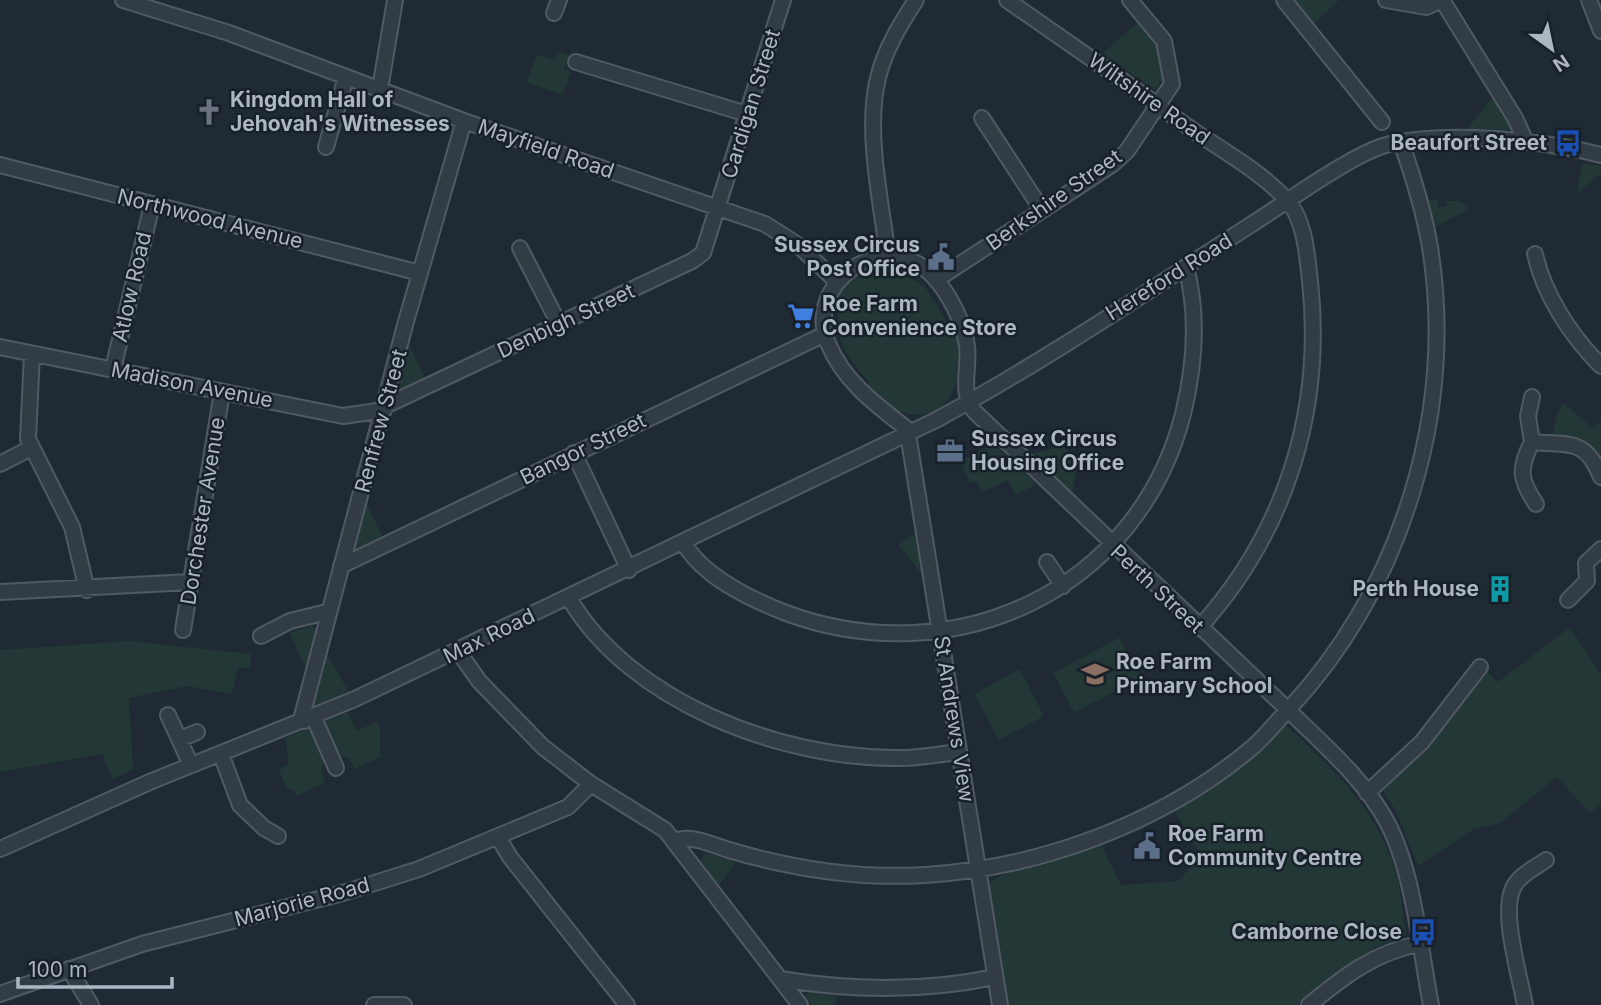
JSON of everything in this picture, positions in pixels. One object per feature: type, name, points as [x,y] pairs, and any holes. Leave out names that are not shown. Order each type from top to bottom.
[{"type":"street","name":"Mayfield Road","points":[[123,0],[219,30],[464,121],[781,232],[836,281]]},
{"type":"street","points":[[380,89],[395,0]]},
{"type":"street","name":"Cardigan Street","points":[[718,209],[783,0]]},
{"type":"street","points":[[888,256],[876,150],[874,99],[887,51],[916,0]]},
{"type":"street","name":"Wiltshire Road","points":[[1007,0],[1247,167],[1288,201]]},
{"type":"street","name":"Berkshire Street","points":[[936,280],[1120,158],[1159,106],[1172,84],[1167,48],[1130,0]]},
{"type":"street","points":[[1284,0],[1382,121]]},
{"type":"street","points":[[1386,0],[1423,7],[1442,0],[1516,118],[1526,142]]},
{"type":"street","points":[[1589,0],[1601,31]]},
{"type":"street","points":[[576,62],[747,114]]},
{"type":"street","points":[[326,147],[346,77]]},
{"type":"street","points":[[982,118],[1042,210]]},
{"type":"street","name":"Renfrew Street","points":[[309,719],[302,716],[327,612],[464,121]]},
{"type":"street","name":"Hereford Road","points":[[968,403],[1370,151],[1401,142],[1456,139],[1526,142],[1601,155]]},
{"type":"street","points":[[674,841],[686,838],[777,863],[863,876],[926,875],[977,869],[1055,851],[1141,817],[1197,786],[1254,746],[1313,683],[1343,640],[1380,576],[1410,502],[1423,448],[1435,364],[1435,298],[1425,221],[1401,142]]},
{"type":"street","name":"Northwood Avenue","points":[[0,166],[420,273]]},
{"type":"street","points":[[1199,628],[1231,590],[1265,537],[1291,476],[1306,414],[1313,366],[1311,289],[1305,244],[1297,217],[1288,201]]},
{"type":"street","name":"Atlow Road","points":[[113,369],[152,205]]},
{"type":"street","name":"Denbigh Street","points":[[385,408],[692,261],[702,253],[718,209]]},
{"type":"street","points":[[520,248],[559,324]]},
{"type":"street","points":[[1535,254],[1540,275],[1554,304],[1601,366]]},
{"type":"street","points":[[909,433],[862,393],[836,360],[825,334],[824,312],[836,281],[861,264],[888,256],[922,268],[936,280],[952,304],[965,338],[965,396],[968,403]]},
{"type":"street","points":[[683,542],[706,568],[768,606],[804,620],[876,633],[940,631],[1019,610],[1063,586],[1111,545],[1158,481],[1181,423],[1191,379],[1194,346],[1193,303],[1186,267]]},
{"type":"street","name":"Bangor Street","points":[[341,566],[825,334]]},
{"type":"street","name":"Madison Avenue","points":[[0,347],[343,416],[385,408]]},
{"type":"street","points":[[32,354],[27,427],[31,448],[72,527],[87,590]]},
{"type":"street","name":"Dorchester Avenue","points":[[183,630],[222,391]]},
{"type":"street","points":[[1532,397],[1528,416],[1532,442],[1525,455],[1522,484],[1536,505]]},
{"type":"street","name":"Perth Street","points":[[968,403],[1111,545],[1288,709],[1337,758],[1367,793],[1387,822],[1398,850],[1431,1005]]},
{"type":"street","name":"Max Road","points":[[0,849],[191,765],[309,719],[458,651],[968,403]]},
{"type":"street","name":"St Andrews View","points":[[909,433],[1000,1005]]},
{"type":"street","points":[[1532,442],[1581,447],[1590,454],[1601,477]]},
{"type":"street","points":[[0,464],[31,448]]},
{"type":"street","points":[[574,453],[629,570]]},
{"type":"street","points":[[1567,600],[1587,581],[1586,563],[1601,549]]},
{"type":"street","points":[[1047,562],[1063,586]]},
{"type":"street","points":[[0,592],[87,590],[190,582]]},
{"type":"street","points":[[569,598],[586,623],[622,661],[667,693],[746,732],[777,742],[856,756],[897,759],[959,752]]},
{"type":"street","points":[[261,636],[290,621],[327,612]]},
{"type":"street","points":[[458,651],[479,681],[520,726],[591,784],[661,825],[800,1005]]},
{"type":"street","points":[[1367,793],[1422,742],[1480,667]]},
{"type":"street","points":[[168,715],[191,765]]},
{"type":"street","points":[[309,719],[336,768]]},
{"type":"street","points":[[180,739],[197,732]]},
{"type":"street","points":[[220,754],[237,807],[278,836]]},
{"type":"street","name":"Marjorie Road","points":[[0,994],[142,944],[343,893],[419,869],[572,805],[591,784]]},
{"type":"street","points":[[498,837],[510,857],[627,1005]]},
{"type":"street","points":[[691,863],[695,853],[706,843]]},
{"type":"street","points":[[1525,1005],[1508,913],[1510,894],[1521,877],[1546,860]]},
{"type":"street","points":[[1309,1005],[1378,955],[1392,949],[1419,944]]},
{"type":"street","points":[[69,970],[91,1005]]},
{"type":"street","points":[[780,979],[833,988],[890,989],[995,977]]},
{"type":"street","points":[[374,1005],[404,1005]]},
{"type":"green space","points":[[1295,0],[1339,0],[1314,23]]},
{"type":"green space","points":[[1138,22],[1159,48],[1163,79],[1156,90],[1102,54]]},
{"type":"green space","points":[[560,52],[569,55],[564,69],[571,72],[563,95],[527,83],[536,55],[553,60]]},
{"type":"green space","points":[[1492,98],[1511,130],[1467,129]]},
{"type":"green space","points":[[1582,163],[1601,166],[1601,173],[1577,195]]},
{"type":"green space","points":[[1427,200],[1438,200],[1438,207],[1446,207],[1447,201],[1460,201],[1469,209],[1435,227]]},
{"type":"green space","points":[[886,265],[897,268],[898,272],[924,285],[952,330],[956,330],[960,359],[958,375],[946,401],[936,410],[922,414],[906,413],[895,409],[864,388],[870,383],[848,356],[841,341],[835,296],[843,284]]},
{"type":"green space","points":[[409,344],[425,379],[401,389],[399,382]]},
{"type":"green space","points":[[1564,403],[1592,428],[1601,421],[1601,459],[1583,440],[1552,438],[1557,413]]},
{"type":"green space","points":[[994,444],[1036,484],[1016,495],[1008,480],[982,492],[976,481],[970,483],[960,461]]},
{"type":"green space","points":[[1063,446],[1078,462],[1072,494],[1031,454]]},
{"type":"green space","points":[[366,502],[383,538],[355,550],[354,548]]},
{"type":"green space","points":[[915,533],[921,573],[898,545]]},
{"type":"green space","points":[[312,626],[316,629],[306,669],[289,633]]},
{"type":"green space","points":[[1570,627],[1601,675],[1601,804],[1590,814],[1557,777],[1500,823],[1474,829],[1418,866],[1397,813],[1382,789],[1437,733],[1486,671],[1498,682]]},
{"type":"green space","points":[[1119,638],[1140,678],[1074,713],[1053,673]]},
{"type":"green space","points":[[129,641],[251,654],[250,669],[238,667],[232,694],[187,686],[129,698],[133,769],[113,779],[102,754],[0,772],[0,650]]},
{"type":"green space","points":[[326,653],[349,692],[313,707]]},
{"type":"green space","points":[[1020,669],[1044,716],[999,740],[974,694]]},
{"type":"green space","points":[[348,712],[357,731],[378,721],[380,730],[382,756],[355,769],[349,758],[334,753],[321,723]]},
{"type":"green space","points":[[1285,724],[1337,774],[1379,831],[1397,876],[1406,935],[1376,947],[1298,1005],[1009,1005],[989,882],[1005,873],[1101,844],[1121,885],[1178,881],[1201,856],[1173,809],[1250,759]]},
{"type":"green space","points":[[314,726],[327,756],[321,768],[325,783],[296,796],[294,790],[286,788],[279,769],[289,764],[285,738]]},
{"type":"green space","points":[[708,853],[736,862],[719,886],[701,862],[703,856]]},
{"type":"green space","points":[[811,993],[835,996],[837,1000],[834,1005],[811,1005],[804,996]]},
{"type":"place","name":"Kingdom Hall of Jehovah's Witnesses","points":[[209,112]]},
{"type":"place","name":"Beaufort Street","points":[[1568,143]]},
{"type":"place","name":"Sussex Circus Post Office","points":[[941,257]]},
{"type":"place","name":"Roe Farm Convenience Store","points":[[801,316]]},
{"type":"place","name":"Sussex Circus Housing Office","points":[[950,451]]},
{"type":"place","name":"Perth House","points":[[1500,589]]},
{"type":"place","name":"Roe Farm Primary School","points":[[1095,674]]},
{"type":"place","name":"Roe Farm Community Centre","points":[[1147,846]]},
{"type":"place","name":"Camborne Close","points":[[1423,932]]}]
